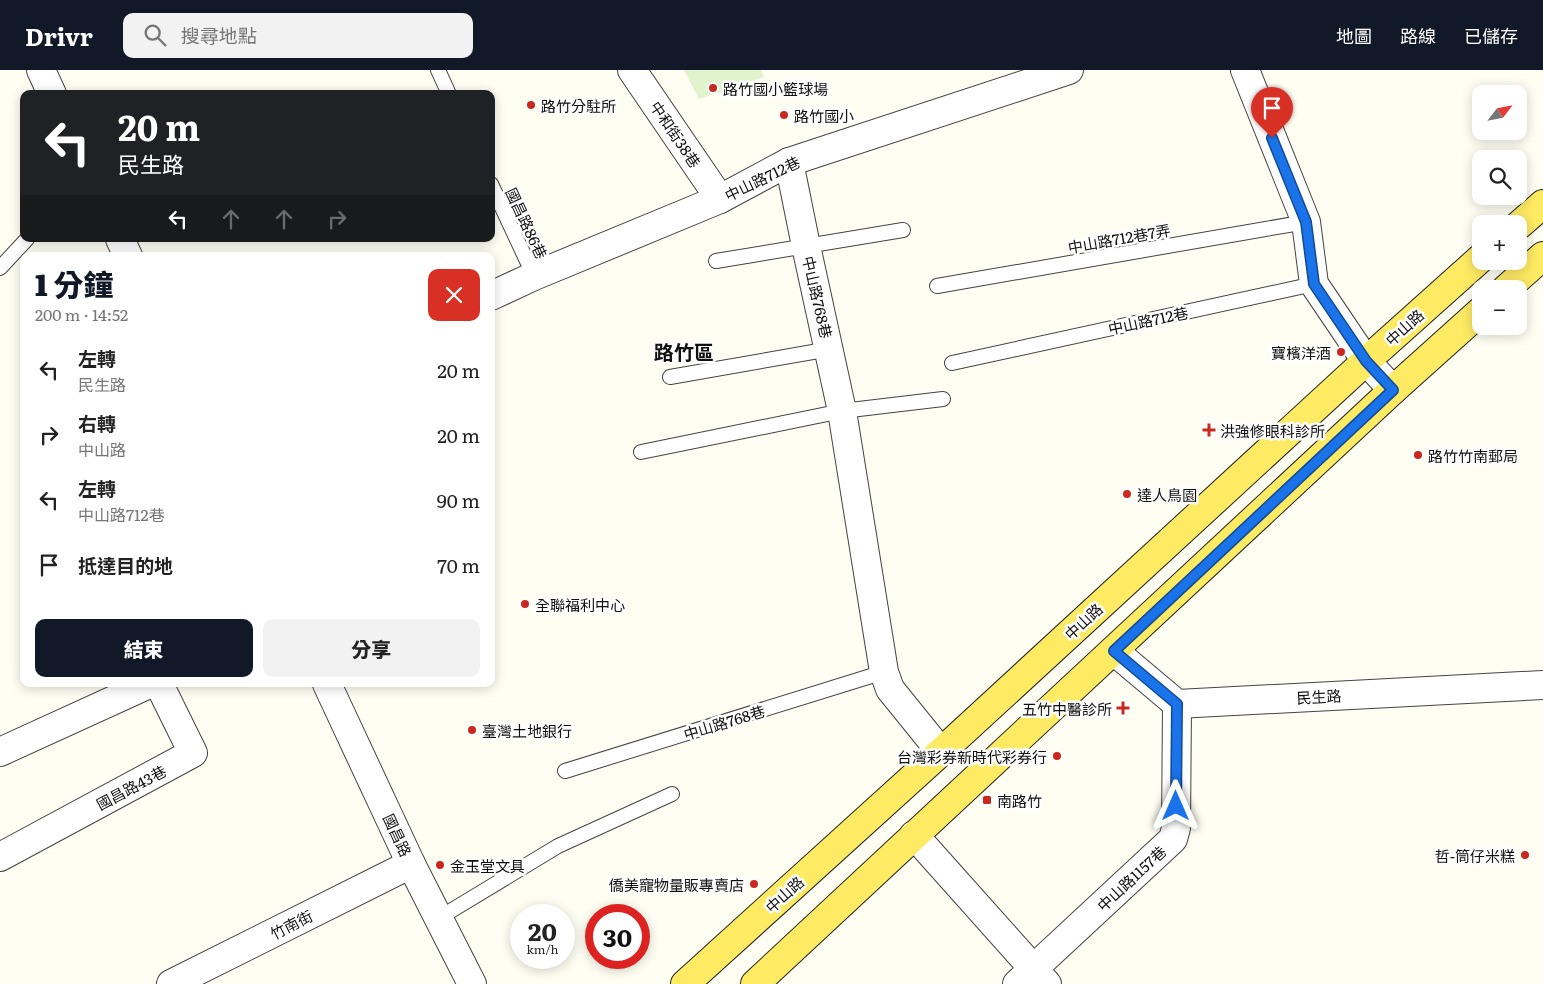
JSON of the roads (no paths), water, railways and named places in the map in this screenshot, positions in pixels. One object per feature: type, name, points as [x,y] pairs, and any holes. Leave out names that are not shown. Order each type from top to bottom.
[{"type":"main road","points":[[1527,218],[1543,204]]},
{"type":"main road","points":[[1516,280],[1543,256]]},
{"type":"main road","name":"中山路","points":[[685,984],[1472,266]]},
{"type":"main road","points":[[755,984],[1393,390],[1472,319]]},
{"type":"street","points":[[41,70],[50,90]]},
{"type":"street","name":"中和街38巷","points":[[632,70],[720,199]]},
{"type":"street","name":"中山路712巷","points":[[495,294],[534,276],[720,199],[789,162],[1069,70]]},
{"type":"street","points":[[1245,70],[1306,222],[1314,284],[1366,361],[1393,390]]},
{"type":"street","name":"中山路768巷","points":[[789,162],[842,411],[884,672],[890,690],[941,752]]},
{"type":"street","points":[[1114,651],[1177,704]]},
{"type":"street","name":"民生路","points":[[1177,704],[1543,685]]},
{"type":"street","points":[[0,752],[142,687]]},
{"type":"street","name":"國昌路43巷","points":[[0,857],[193,753],[160,687]]},
{"type":"street","name":"國昌路","points":[[329,687],[412,864],[472,984]]},
{"type":"street","name":"中山路1157巷","points":[[914,835],[1032,979],[1173,839],[1176,828],[1177,704]]},
{"type":"street","name":"竹南街","points":[[171,984],[412,864]]},
{"type":"lane","points":[[438,70],[447,90]]},
{"type":"lane","name":"國昌路86巷","points":[[495,193],[534,276]]},
{"type":"lane","name":"中山路712巷7弄","points":[[938,286],[1306,222]]},
{"type":"lane","name":"中山路768巷","points":[[716,261],[903,230]]},
{"type":"lane","points":[[0,268],[24,242]]},
{"type":"lane","name":"中山路712巷","points":[[952,363],[1314,284]]},
{"type":"lane","name":"中山路768巷","points":[[670,377],[830,349]]},
{"type":"lane","points":[[641,452],[842,411],[943,399]]},
{"type":"lane","name":"中山路768巷","points":[[565,771],[884,672]]},
{"type":"lane","points":[[439,918],[558,846],[672,794]]},
{"type":"place","name":"路竹國小籃球場","points":[[713,88]]},
{"type":"place","name":"路竹分駐所","points":[[531,105]]},
{"type":"place","name":"路竹國小","points":[[784,115]]},
{"type":"place","name":"寶檳洋酒","points":[[1341,352]]},
{"type":"place","name":"洪強修眼科診所","points":[[1209,430]]},
{"type":"place","name":"路竹竹南郵局","points":[[1418,455]]},
{"type":"place","name":"達人鳥園","points":[[1127,494]]},
{"type":"place","name":"全聯福利中心","points":[[525,604]]},
{"type":"place","name":"五竹中醫診所","points":[[1123,708]]},
{"type":"place","name":"臺灣土地銀行","points":[[472,730]]},
{"type":"place","name":"台灣彩券新時代彩券行","points":[[1057,756]]},
{"type":"place","name":"南路竹","points":[[987,800]]},
{"type":"place","name":"哲-筒仔米糕","points":[[1525,855]]},
{"type":"place","name":"金玉堂文具","points":[[440,865]]},
{"type":"place","name":"僑美寵物量販專賣店","points":[[754,884]]},
{"type":"district","name":"路竹區","points":[[684,351]]}]
